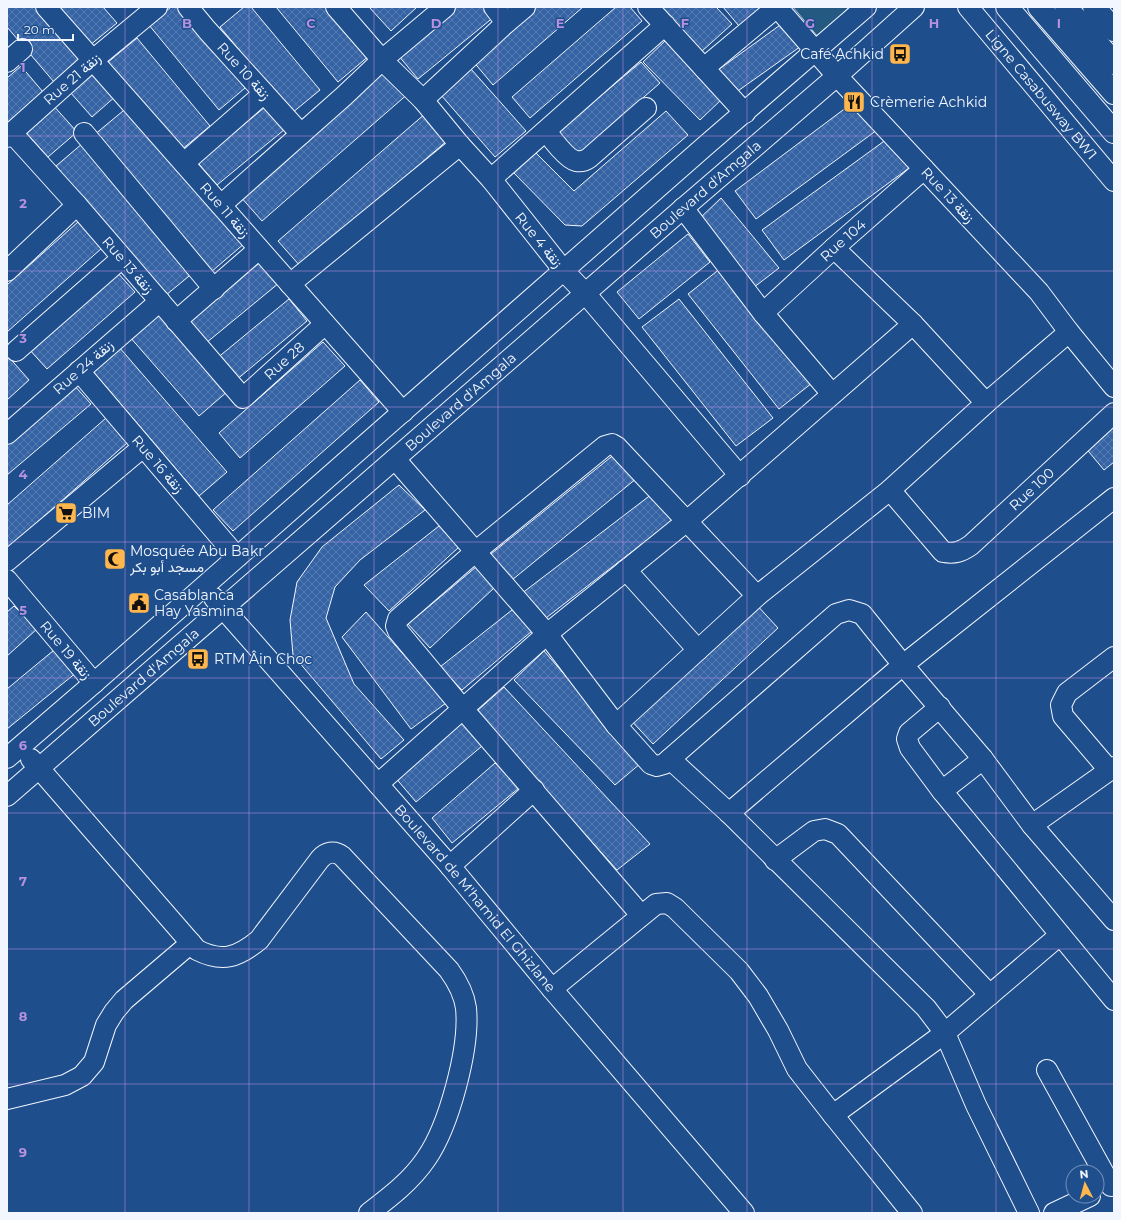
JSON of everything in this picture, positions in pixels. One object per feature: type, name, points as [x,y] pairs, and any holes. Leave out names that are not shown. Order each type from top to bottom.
[{"type":"main road","points":[[1007,7],[1114,132]]},
{"type":"main road","points":[[1039,7],[1114,93]]},
{"type":"main road","points":[[1066,7],[1114,63]]},
{"type":"main road","points":[[1094,7],[1114,30]]},
{"type":"street","name":"Rue 11 زنقة","points":[[46,7],[403,412]]},
{"type":"street","name":"Rue 21 زنقة","points":[[9,135],[93,60],[158,7]]},
{"type":"street","name":"Rue 10 زنقة","points":[[188,7],[301,134]]},
{"type":"street","name":"Rue 4 زنقة","points":[[336,7],[382,60],[423,100],[460,145],[491,179],[564,270],[740,476]]},
{"type":"street","points":[[221,205],[344,96],[382,60],[445,7]]},
{"type":"street","points":[[423,100],[500,15],[525,7]]},
{"type":"street","points":[[648,7],[745,113]]},
{"type":"street","points":[[704,68],[777,7]]},
{"type":"street","name":"Rue 13 زنقة","points":[[777,7],[837,76],[1039,292],[1069,332],[1114,387]]},
{"type":"street","name":"Boulevard d'Amgala","points":[[14,752],[866,7]]},
{"type":"street","name":"Boulevard d'Amgala","points":[[7,796],[585,293],[837,76],[914,7]]},
{"type":"street","name":"Ligne Casabusway BW1","points":[[968,7],[1114,181]]},
{"type":"street","name":"Ligne Casabusway BW1","points":[[984,7],[1114,160]]},
{"type":"street","points":[[491,179],[665,25]]},
{"type":"street","points":[[7,62],[22,49]]},
{"type":"street","points":[[184,163],[264,93]]},
{"type":"street","points":[[546,131],[569,158],[581,161],[589,158],[646,108]]},
{"type":"street","points":[[84,133],[214,289]]},
{"type":"street","name":"Rue 13 زنقة","points":[[9,135],[76,205],[243,398]]},
{"type":"street","points":[[290,284],[460,145]]},
{"type":"street","name":"Rue 104","points":[[763,313],[924,169]]},
{"type":"street","points":[[10,262],[76,205]]},
{"type":"street","points":[[683,208],[763,313],[832,394]]},
{"type":"street","points":[[834,248],[913,324],[986,403]]},
{"type":"street","points":[[176,321],[259,249]]},
{"type":"street","points":[[16,351],[122,258]]},
{"type":"street","name":"Rue 24 زنقة","points":[[10,424],[79,371],[160,301]]},
{"type":"street","name":"Rue 28","points":[[243,398],[325,324]]},
{"type":"street","points":[[378,784],[547,634],[740,476],[913,324]]},
{"type":"street","points":[[616,725],[757,596],[890,490],[986,403],[1069,332]]},
{"type":"street","name":"Rue 16 زنقة","points":[[79,371],[238,557]]},
{"type":"street","name":"Rue 100","points":[[890,490],[943,552],[953,553],[962,551],[971,545],[1114,412]]},
{"type":"street","points":[[641,915],[463,709],[398,631],[396,626],[398,619],[475,552],[605,446],[612,444],[617,447],[757,596]]},
{"type":"street","points":[[7,561],[144,447]]},
{"type":"street","points":[[395,459],[547,634],[616,725],[651,764],[657,766],[664,764],[670,759],[836,614],[841,611],[849,610],[862,614],[983,759],[1032,825],[1108,900],[1114,920]]},
{"type":"street","points":[[729,813],[903,665],[1114,498]]},
{"type":"street","points":[[626,570],[698,650]]},
{"type":"street","name":"Boulevard de M'hamid El Ghizlane","points":[[204,586],[450,866],[552,989],[744,1213]]},
{"type":"street","name":"Rue 19 زنقة","points":[[10,590],[94,683]]},
{"type":"street","points":[[1032,825],[1112,769],[1063,716],[1061,705],[1067,693],[1114,657]]},
{"type":"street","points":[[940,707],[909,733],[907,739],[910,748],[942,791],[1060,935],[1111,992]]},
{"type":"street","points":[[14,752],[39,768],[197,950],[213,956],[231,956],[241,953],[259,940],[323,855],[334,852],[342,856],[449,970],[455,978],[464,998],[466,1009],[465,1038],[448,1116],[435,1145],[418,1170],[398,1190],[369,1213]]},
{"type":"street","points":[[670,759],[729,813],[926,1008],[945,1034],[976,1105],[1029,1213]]},
{"type":"street","points":[[942,791],[983,759]]},
{"type":"street","points":[[450,866],[534,790]]},
{"type":"street","points":[[775,860],[814,831],[825,828],[838,834],[990,995]]},
{"type":"street","points":[[552,989],[656,904],[667,903],[676,908],[739,971],[758,996],[778,1030],[797,1069],[912,1213]]},
{"type":"street","points":[[833,1116],[945,1034],[1060,935]]},
{"type":"street","points":[[7,1099],[65,1085],[82,1076],[94,1062],[104,1032],[114,1012],[124,1000],[191,943]]},
{"type":"street","points":[[1047,1070],[1107,1187]]},
{"type":"street","points":[[1054,1213],[1073,1204]]},
{"type":"shaded area","points":[[793,7],[849,7],[819,38]]},
{"type":"building","points":[[7,7],[41,7],[84,57],[54,82],[7,27]]},
{"type":"building","points":[[56,7],[103,7],[117,23],[89,46]]},
{"type":"building","points":[[171,7],[178,7],[245,88],[219,110],[149,25]]},
{"type":"building","points":[[244,7],[251,7],[320,90],[292,113],[220,27]]},
{"type":"building","points":[[276,7],[330,7],[370,55],[338,82]]},
{"type":"building","points":[[369,7],[417,7],[391,31]]},
{"type":"building","points":[[456,7],[488,7],[495,16],[418,79],[398,55]]},
{"type":"building","points":[[534,7],[583,7],[493,85],[472,60]]},
{"type":"building","points":[[616,7],[630,7],[642,21],[530,118],[512,97]]},
{"type":"building","points":[[660,7],[716,7],[732,24],[701,52]]},
{"type":"building","points":[[723,7],[761,7],[739,26]]},
{"type":"building","points":[[787,20],[804,44],[735,93],[718,70]]},
{"type":"building","points":[[137,38],[210,126],[180,151],[107,63]]},
{"type":"building","points":[[666,40],[723,98],[700,120],[643,62]]},
{"type":"building","points":[[641,62],[660,83],[574,158],[555,134]]},
{"type":"building","points":[[21,66],[43,92],[7,123],[7,78]]},
{"type":"building","points":[[387,66],[410,92],[262,221],[239,195]]},
{"type":"building","points":[[471,69],[526,131],[495,157],[441,95]]},
{"type":"building","points":[[95,70],[117,95],[92,117],[70,92]]},
{"type":"building","points":[[855,101],[877,130],[756,219],[735,191]]},
{"type":"building","points":[[271,102],[290,125],[217,185],[198,163]]},
{"type":"building","points":[[52,104],[77,132],[48,157],[23,129]]},
{"type":"building","points":[[129,106],[245,243],[211,272],[94,135]]},
{"type":"building","points":[[666,111],[688,135],[582,226],[565,225],[512,171],[536,153],[574,191]]},
{"type":"building","points":[[426,113],[449,139],[301,267],[278,241]]},
{"type":"building","points":[[887,139],[909,168],[784,260],[762,230]]},
{"type":"building","points":[[83,143],[194,272],[166,295],[56,166]]},
{"type":"building","points":[[721,198],[779,268],[753,288],[698,220]]},
{"type":"building","points":[[78,222],[102,248],[7,332],[7,285]]},
{"type":"building","points":[[688,234],[710,262],[639,319],[617,292]]},
{"type":"building","points":[[260,262],[279,283],[206,343],[188,322]]},
{"type":"building","points":[[721,268],[812,383],[779,409],[688,294]]},
{"type":"building","points":[[116,271],[135,292],[47,369],[28,348]]},
{"type":"building","points":[[289,299],[307,321],[235,381],[216,359]]},
{"type":"building","points":[[679,299],[773,418],[736,446],[642,327]]},
{"type":"building","points":[[158,311],[228,391],[199,416],[129,336]]},
{"type":"building","points":[[323,342],[345,366],[240,458],[219,433]]},
{"type":"building","points":[[119,347],[227,472],[199,496],[92,370]]},
{"type":"building","points":[[7,355],[29,380],[7,400]]},
{"type":"building","points":[[360,380],[379,402],[233,531],[213,510]]},
{"type":"building","points":[[73,384],[91,404],[7,475],[7,440]]},
{"type":"building","points":[[106,418],[127,443],[7,549],[7,505]]},
{"type":"building","points":[[1114,421],[1114,462],[1104,470],[1084,446]]},
{"type":"building","points":[[616,453],[637,478],[512,580],[491,554]]},
{"type":"building","points":[[399,485],[425,510],[360,560],[335,587],[326,618],[354,684],[404,740],[381,759],[293,655],[290,620],[297,582],[322,547]]},
{"type":"building","points":[[652,494],[673,520],[542,621],[521,594]]},
{"type":"building","points":[[439,526],[459,547],[389,611],[364,585]]},
{"type":"building","points":[[476,567],[494,588],[430,648],[408,624]]},
{"type":"building","points":[[754,602],[778,628],[653,744],[628,717]]},
{"type":"building","points":[[14,606],[37,629],[7,656],[7,612]]},
{"type":"building","points":[[512,610],[532,631],[462,690],[440,667]]},
{"type":"building","points":[[366,612],[446,703],[411,729],[342,637]]},
{"type":"building","points":[[54,650],[77,672],[7,729],[7,689]]},
{"type":"building","points":[[544,651],[641,763],[615,785],[514,680]]},
{"type":"building","points":[[504,687],[650,844],[617,870],[476,712]]},
{"type":"building","points":[[460,720],[482,746],[416,802],[394,776]]},
{"type":"building","points":[[495,763],[519,788],[452,843],[432,818]]},
{"type":"place","name":"Café Achkid","points":[[900,54]]},
{"type":"place","name":"Crèmerie Achkid","points":[[854,102]]},
{"type":"place","name":"BIM","points":[[66,513]]},
{"type":"place","name":"Mosquée Abu Bakr مسجد أبو بكر","points":[[115,559]]},
{"type":"place","name":"Casablanca Hay Yasmina","points":[[139,603]]},
{"type":"place","name":"RTM Âin Choc","points":[[198,659]]}]
